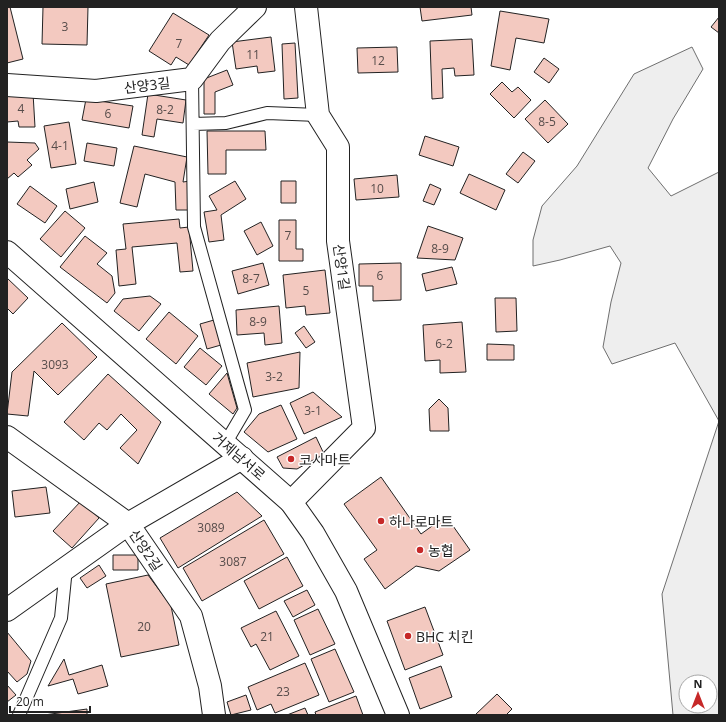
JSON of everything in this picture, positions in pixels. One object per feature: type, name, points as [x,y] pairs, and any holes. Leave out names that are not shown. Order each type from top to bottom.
[{"type":"street","points":[[192,79],[220,41],[255,7]]},
{"type":"street","name":"산양1길","points":[[291,502],[364,428],[338,241],[338,147],[318,115],[306,7]]},
{"type":"street","name":"산양3길","points":[[7,85],[96,91],[192,79]]},
{"type":"street","name":"거제남서로","points":[[7,252],[291,502],[313,533],[346,591],[398,715]]},
{"type":"street","name":"산양2길","points":[[7,437],[128,524],[191,616],[210,686],[214,715]]},
{"type":"street","points":[[7,610],[128,524],[242,458]]},
{"type":"lane","points":[[192,79],[194,227],[245,410],[225,444]]},
{"type":"lane","points":[[193,124],[226,124],[267,113],[318,115]]},
{"type":"lane","points":[[19,715],[61,618],[66,568]]},
{"type":"shaded area","points":[[692,47],[703,69],[673,119],[648,168],[671,196],[719,172],[719,421],[675,343],[612,364],[603,347],[611,302],[621,263],[610,246],[533,266],[533,240],[542,206],[577,166],[634,74]]},
{"type":"shaded area","points":[[719,421],[719,715],[673,715],[662,594]]},
{"type":"building","points":[[10,7],[23,59],[7,63],[7,8]]},
{"type":"building","points":[[43,7],[88,7],[87,45],[42,44]]},
{"type":"building","points":[[420,7],[471,7],[472,15],[422,21]]},
{"type":"building","points":[[500,11],[549,19],[544,43],[516,38],[510,70],[491,66]]},
{"type":"building","points":[[173,13],[209,35],[189,65],[176,57],[171,65],[149,51]]},
{"type":"building","points":[[719,17],[719,33],[711,27]]},
{"type":"building","points":[[271,37],[275,71],[258,73],[257,66],[236,69],[232,42]]},
{"type":"building","points":[[472,39],[474,75],[455,76],[454,68],[442,69],[443,98],[432,99],[430,41]]},
{"type":"building","points":[[295,43],[298,98],[284,99],[282,44]]},
{"type":"building","points":[[397,47],[398,72],[358,73],[357,48]]},
{"type":"building","points":[[544,58],[559,69],[549,83],[534,72]]},
{"type":"building","points":[[227,70],[233,85],[215,92],[215,114],[204,114],[204,79]]},
{"type":"building","points":[[502,82],[512,92],[518,87],[531,100],[514,118],[490,94]]},
{"type":"building","points":[[33,93],[35,127],[19,127],[18,121],[7,122],[7,95]]},
{"type":"building","points":[[148,94],[186,100],[183,123],[157,119],[154,137],[142,135]]},
{"type":"building","points":[[86,99],[133,106],[129,128],[82,120]]},
{"type":"building","points":[[545,100],[568,124],[548,143],[525,119]]},
{"type":"building","points":[[69,122],[76,164],[51,168],[44,126]]},
{"type":"building","points":[[207,131],[265,131],[266,150],[226,150],[226,174],[208,174]]},
{"type":"building","points":[[425,136],[459,147],[453,166],[419,155]]},
{"type":"building","points":[[7,142],[35,143],[39,149],[27,160],[32,165],[18,177],[14,173],[7,179]]},
{"type":"building","points":[[87,143],[117,148],[114,166],[84,161]]},
{"type":"building","points":[[134,146],[187,157],[183,182],[190,181],[188,210],[176,210],[175,182],[145,174],[137,207],[120,203]]},
{"type":"building","points":[[523,152],[535,161],[518,183],[506,174]]},
{"type":"building","points":[[469,174],[505,190],[496,210],[460,193]]},
{"type":"building","points":[[397,175],[399,197],[356,200],[354,179]]},
{"type":"building","points":[[235,181],[246,199],[221,215],[224,240],[209,242],[204,212],[217,210],[209,196]]},
{"type":"building","points":[[281,181],[296,181],[296,203],[281,203]]},
{"type":"building","points":[[94,182],[98,202],[70,209],[66,189]]},
{"type":"building","points":[[430,184],[441,189],[434,205],[423,201]]},
{"type":"building","points":[[30,186],[57,206],[45,223],[17,204]]},
{"type":"building","points":[[65,211],[85,228],[61,257],[40,239]]},
{"type":"building","points":[[179,219],[180,228],[189,227],[193,271],[180,272],[177,243],[132,247],[136,284],[119,286],[116,250],[126,249],[123,224]]},
{"type":"building","points":[[279,220],[296,220],[296,249],[303,249],[303,261],[279,261]]},
{"type":"building","points":[[261,222],[273,246],[257,255],[244,231]]},
{"type":"building","points":[[428,226],[463,238],[455,260],[417,258]]},
{"type":"building","points":[[85,236],[107,253],[97,264],[112,276],[115,293],[107,303],[60,267]]},
{"type":"building","points":[[263,263],[269,285],[238,294],[232,271]]},
{"type":"building","points":[[401,263],[401,300],[373,301],[373,286],[359,286],[359,264]]},
{"type":"building","points":[[452,267],[457,284],[426,291],[422,274]]},
{"type":"building","points":[[325,270],[330,313],[306,315],[305,306],[286,308],[283,275]]},
{"type":"building","points":[[7,278],[28,298],[13,314],[7,308]]},
{"type":"building","points":[[150,296],[161,304],[139,331],[114,311],[123,299]]},
{"type":"building","points":[[495,298],[516,298],[517,331],[496,332]]},
{"type":"building","points":[[279,306],[282,343],[265,345],[264,333],[237,335],[236,310]]},
{"type":"building","points":[[169,312],[198,336],[176,364],[146,339]]},
{"type":"building","points":[[214,320],[221,345],[207,349],[200,324]]},
{"type":"building","points":[[462,322],[466,372],[440,373],[440,360],[425,361],[423,325]]},
{"type":"building","points":[[62,323],[97,357],[58,395],[34,371],[28,416],[7,414],[12,372]]},
{"type":"building","points":[[304,326],[315,342],[306,348],[295,333]]},
{"type":"building","points":[[487,344],[514,345],[514,360],[487,360]]},
{"type":"building","points":[[200,348],[222,366],[206,385],[184,367]]},
{"type":"building","points":[[300,352],[299,388],[253,397],[247,363]]},
{"type":"building","points":[[227,373],[237,408],[233,414],[209,394]]},
{"type":"building","points":[[108,374],[161,422],[138,464],[120,448],[137,430],[121,414],[107,430],[99,423],[84,440],[64,422]]},
{"type":"building","points":[[313,392],[342,417],[304,434],[290,403]]},
{"type":"building","points":[[439,399],[448,408],[449,431],[430,431],[429,409]]},
{"type":"building","points":[[281,405],[297,439],[268,452],[244,432],[259,414]]},
{"type":"building","points":[[316,437],[324,454],[297,469],[283,468],[277,457]]},
{"type":"building","points":[[381,477],[421,534],[446,516],[470,550],[439,571],[416,566],[385,589],[364,559],[377,550],[344,504]]},
{"type":"building","points":[[46,487],[50,513],[15,517],[12,491]]},
{"type":"building","points":[[237,492],[262,516],[178,568],[160,538]]},
{"type":"building","points":[[81,501],[99,518],[72,548],[53,531]]},
{"type":"building","points":[[264,520],[284,554],[202,601],[183,568]]},
{"type":"building","points":[[113,555],[138,555],[138,570],[113,570]]},
{"type":"building","points":[[287,557],[303,586],[259,609],[244,581]]},
{"type":"building","points":[[99,565],[106,576],[87,588],[80,578]]},
{"type":"building","points":[[148,575],[171,606],[179,645],[121,657],[106,584]]},
{"type":"building","points":[[307,590],[315,605],[293,617],[284,601]]},
{"type":"building","points":[[425,607],[443,655],[405,670],[387,621]]},
{"type":"building","points":[[318,609],[335,644],[310,655],[294,620]]},
{"type":"building","points":[[276,611],[299,656],[270,670],[256,644],[251,647],[241,628]]},
{"type":"building","points":[[7,632],[31,661],[27,674],[17,682],[7,671]]},
{"type":"building","points":[[335,649],[354,692],[329,702],[311,659]]},
{"type":"building","points":[[64,659],[69,675],[102,665],[108,686],[78,694],[73,679],[48,686]]},
{"type":"building","points":[[305,663],[319,695],[275,713],[271,704],[257,710],[248,687]]},
{"type":"building","points":[[441,666],[452,697],[420,709],[409,678]]},
{"type":"building","points":[[7,685],[16,695],[7,702]]},
{"type":"building","points":[[497,694],[512,709],[506,715],[475,715]]},
{"type":"building","points":[[246,695],[251,710],[231,715],[227,702]]},
{"type":"building","points":[[356,696],[363,715],[316,715],[315,712]]},
{"type":"building","points":[[305,708],[308,715],[287,715]]},
{"type":"building","points":[[87,709],[87,715],[44,715]]},
{"type":"place","name":"코사마트","points":[[291,459]]},
{"type":"place","name":"하나로마트","points":[[381,521]]},
{"type":"place","name":"농협","points":[[420,550]]},
{"type":"place","name":"BHC 치킨","points":[[408,636]]}]
